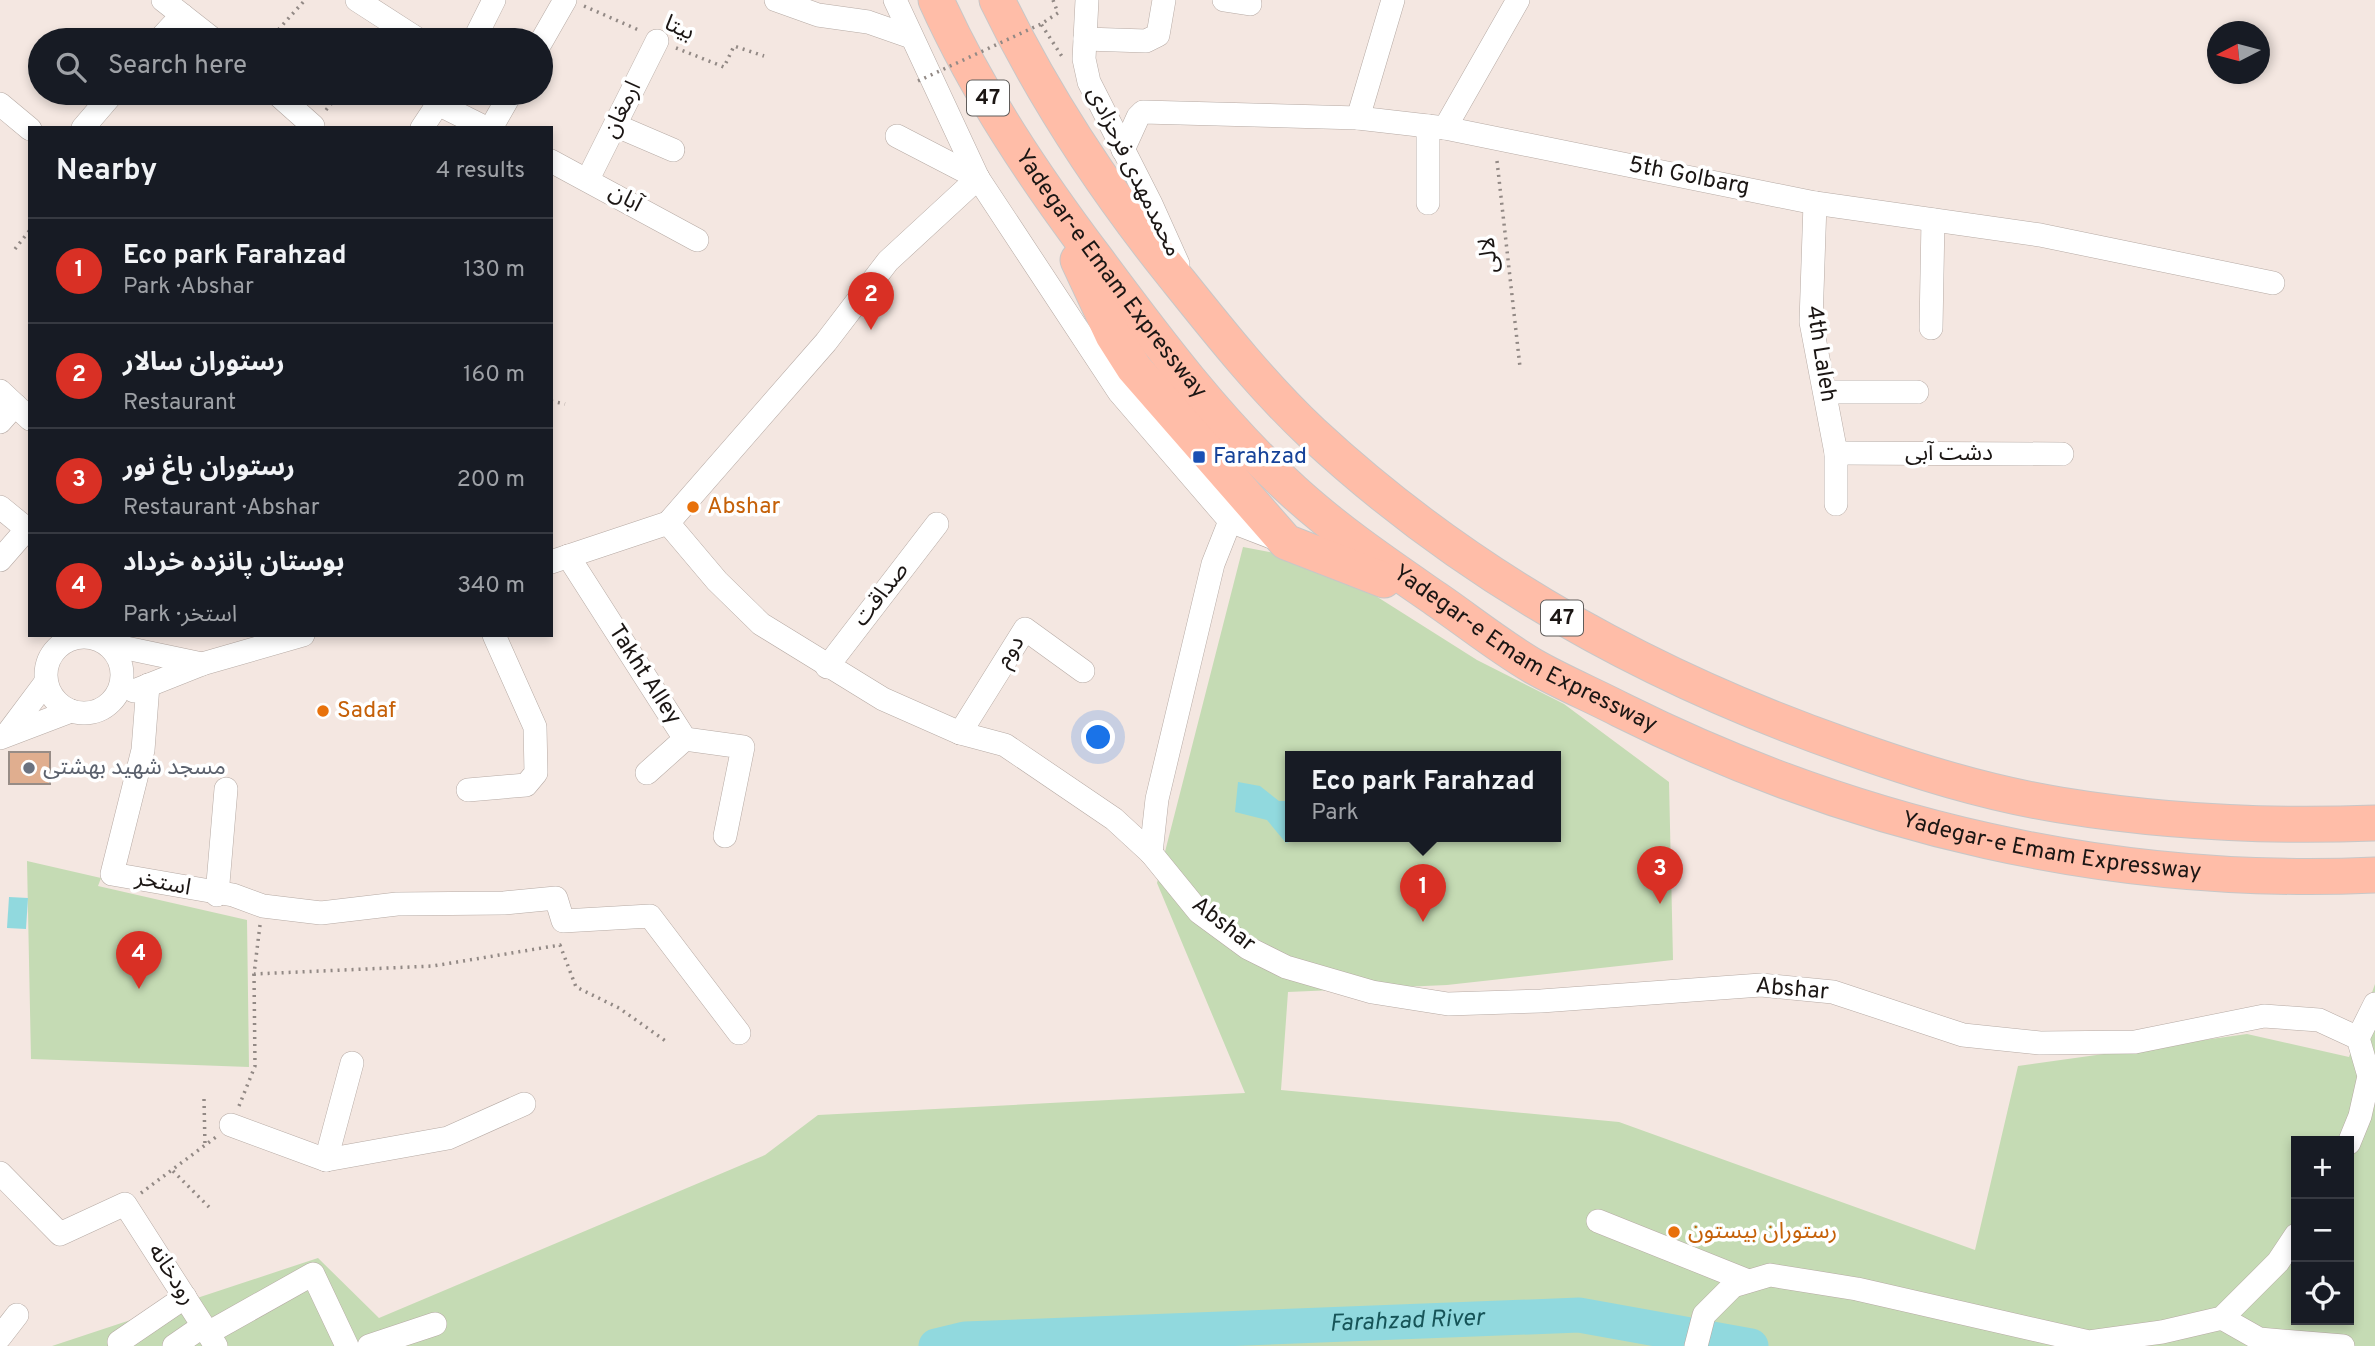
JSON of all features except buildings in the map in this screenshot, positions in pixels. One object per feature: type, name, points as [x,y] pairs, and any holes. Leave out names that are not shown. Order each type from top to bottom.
[{"type":"highway","name":"Yadegar-e Emam Expressway","points":[[936,0],[1018,150],[1046,192],[1150,332],[1242,440],[1292,490],[1350,540],[1532,665],[1689,744],[1772,778],[1902,822],[2032,853],[2149,869],[2276,877],[2375,875]]},
{"type":"highway","name":"Yadegar-e Emam Expressway","points":[[997,0],[1060,118],[1089,164],[1262,383],[1303,424],[1422,526],[1501,582],[1657,669],[1791,727],[1984,790],[2062,805],[2242,823],[2375,823]]},
{"type":"highway","points":[[1046,192],[1113,335],[1134,368],[1286,542],[1437,600]]},
{"type":"highway","points":[[2292,823],[2375,803]]},
{"type":"street","points":[[163,0],[199,28]]},
{"type":"street","points":[[357,0],[397,28]]},
{"type":"street","points":[[480,28],[495,0]]},
{"type":"street","points":[[776,0],[818,15],[868,22],[911,37]]},
{"type":"street","points":[[818,15],[834,10],[845,0]]},
{"type":"street","points":[[895,0],[978,178],[1119,392],[1230,521],[1286,542]]},
{"type":"street","name":"محمدمهدی فرحزادی","points":[[1087,0],[1084,59],[1089,82],[1151,204],[1193,299]]},
{"type":"street","points":[[1085,39],[1152,39],[1158,35],[1164,0]]},
{"type":"street","points":[[1224,0],[1250,4]]},
{"type":"street","points":[[1358,118],[1393,0]]},
{"type":"street","points":[[1428,203],[1436,127],[1518,0]]},
{"type":"street","points":[[552,28],[573,3]]},
{"type":"street","points":[[170,28],[182,15]]},
{"type":"street","name":"ارمغان","points":[[588,179],[617,126],[657,41]]},
{"type":"street","points":[[0,104],[28,127]]},
{"type":"street","points":[[85,126],[103,105]]},
{"type":"street","points":[[289,105],[313,126]]},
{"type":"street","points":[[423,126],[437,105]]},
{"type":"street","points":[[452,105],[485,126]]},
{"type":"street","points":[[489,126],[503,105]]},
{"type":"street","name":"5th Golbarg","points":[[1123,150],[1143,112],[1358,118],[1436,127],[1815,203],[2040,235],[2273,283]]},
{"type":"street","points":[[617,126],[673,150]]},
{"type":"street","points":[[897,136],[978,178]]},
{"type":"street","name":"آبان","points":[[553,162],[697,240]]},
{"type":"street","points":[[559,559],[668,523],[826,342],[888,261],[978,178]]},
{"type":"street","name":"4th Laleh","points":[[1815,203],[1811,322],[1836,453],[1836,504]]},
{"type":"street","points":[[1931,328],[1933,220]]},
{"type":"street","points":[[1825,391],[1917,392]]},
{"type":"street","name":"دشت آبی","points":[[1836,453],[2062,454]]},
{"type":"street","points":[[0,507],[27,529],[1,557]]},
{"type":"street","points":[[1151,853],[1157,799],[1213,564],[1230,521]]},
{"type":"street","name":"Abshar","points":[[668,523],[717,581],[761,624],[883,699],[960,733],[1005,745],[1114,819],[1151,853],[1199,912],[1248,948],[1286,967],[1372,992],[1448,1004],[1541,1001],[1761,985],[1833,992],[1963,1035],[2040,1043],[2135,1042],[2263,1016],[2319,1020],[2358,1038]]},
{"type":"street","name":"صداقت","points":[[827,667],[937,524]]},
{"type":"street","name":"Takht Alley","points":[[559,559],[685,739],[743,747],[725,836]]},
{"type":"street","name":"دوم","points":[[960,733],[1025,629],[1083,671]]},
{"type":"street","points":[[2,737],[46,682],[49,659],[65,641],[75,637]]},
{"type":"street","points":[[90,637],[107,644],[202,664]]},
{"type":"street","points":[[2,737],[71,711],[95,712],[114,698],[202,664],[239,645],[290,637]]},
{"type":"street","points":[[468,790],[526,785],[536,773],[535,727],[496,637]]},
{"type":"street","points":[[107,644],[116,653],[123,676],[114,698]]},
{"type":"street","points":[[46,682],[59,705],[71,711]]},
{"type":"street","name":"استخر","points":[[148,685],[143,750],[112,874],[217,895],[226,789]]},
{"type":"street","points":[[647,773],[685,739]]},
{"type":"street","points":[[217,895],[233,895],[263,906],[321,913],[397,904],[504,903],[556,898],[563,921],[650,916],[739,1033]]},
{"type":"street","points":[[2352,1136],[2360,1116],[2369,1076],[2358,1038],[2375,1003]]},
{"type":"street","points":[[326,1160],[352,1063]]},
{"type":"street","points":[[231,1125],[326,1160],[448,1138],[524,1104]]},
{"type":"street","points":[[0,1173],[60,1234],[125,1204]]},
{"type":"street","name":"رودخانه","points":[[125,1204],[209,1335]]},
{"type":"street","points":[[1598,1220],[1748,1281]]},
{"type":"street","points":[[1696,1346],[1704,1315],[1733,1286],[1770,1275],[1857,1289],[2089,1342],[2162,1332],[2222,1318],[2278,1262],[2291,1242]]},
{"type":"street","points":[[174,1346],[209,1335],[313,1275],[347,1346]]},
{"type":"street","points":[[119,1342],[185,1297]]},
{"type":"street","points":[[0,1337],[18,1315]]},
{"type":"street","points":[[2222,1318],[2259,1339],[2343,1346]]},
{"type":"street","points":[[369,1346],[435,1324]]},
{"type":"path","points":[[280,28],[305,0]]},
{"type":"path","points":[[918,81],[1041,24],[1058,13],[1054,0]]},
{"type":"path","name":"بیتا","points":[[573,3],[657,41],[724,66],[734,46],[764,56]]},
{"type":"path","points":[[1041,24],[1065,59]]},
{"type":"path","name":"لالی","points":[[1495,138],[1520,367]]},
{"type":"path","points":[[15,249],[28,233]]},
{"type":"path","points":[[553,401],[565,404]]},
{"type":"path","points":[[125,1204],[173,1171],[231,1125],[255,1066],[254,974],[263,906]]},
{"type":"path","points":[[254,974],[433,966],[560,945],[576,987],[619,1008],[667,1042]]},
{"type":"path","points":[[204,1099],[205,1146]]},
{"type":"path","points":[[173,1171],[209,1207]]},
{"type":"green space","points":[[1243,547],[1286,555],[1360,586],[1477,660],[1564,704],[1669,782],[1673,960],[1447,985],[1288,992],[1281,1090],[1619,1122],[1975,1250],[2018,1066],[2247,1034],[2349,1057],[2375,984],[2375,1346],[52,1346],[318,1258],[379,1318],[765,1155],[818,1115],[1245,1093],[1157,883]]},
{"type":"green space","points":[[27,861],[101,878],[98,886],[247,920],[249,1067],[31,1059]]},
{"type":"water","points":[[1238,782],[1260,786],[1279,801],[1285,801],[1285,842],[1267,820],[1235,812]]},
{"type":"water","points":[[9,897],[28,898],[26,929],[7,928]]},
{"type":"waterway","name":"Farahzad River","points":[[936,1346],[965,1339],[1579,1315],[1751,1346]]},
{"type":"place","name":"رستوران سالار","points":[[871,330]]},
{"type":"place","name":"Farahzad","points":[[1199,457]]},
{"type":"place","name":"Abshar","points":[[693,507]]},
{"type":"place","name":"Sadaf","points":[[323,711]]},
{"type":"place","name":"مسجد شهید بهشتی","points":[[29,768]]},
{"type":"place","name":"رستوران باغ نور","points":[[1660,904]]},
{"type":"place","name":"Eco park Farahzad","points":[[1423,922]]},
{"type":"place","name":"بوستان پانزده خرداد","points":[[139,989]]},
{"type":"place","name":"رستوران بیستون","points":[[1674,1232]]}]
